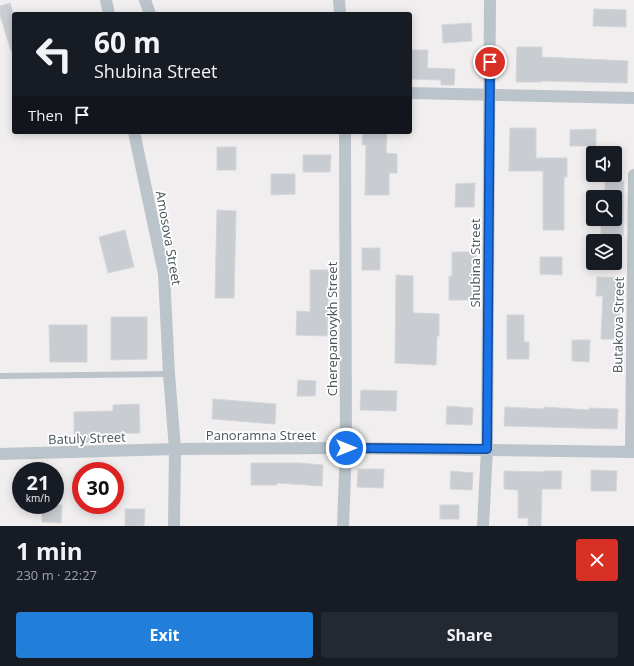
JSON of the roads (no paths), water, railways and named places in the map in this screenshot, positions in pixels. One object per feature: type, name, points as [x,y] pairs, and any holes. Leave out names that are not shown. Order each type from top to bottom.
[{"type":"street","points":[[106,0],[109,12]]},
{"type":"street","points":[[145,0],[149,12]]},
{"type":"street","points":[[339,0],[340,12]]},
{"type":"street","name":"Shubina Street","points":[[483,526],[487,449],[490,0]]},
{"type":"street","points":[[412,93],[490,93],[634,98]]},
{"type":"street","name":"Amosova Street","points":[[134,134],[164,274],[169,374],[175,449],[174,526]]},
{"type":"street","name":"Cherepanovykh Street","points":[[343,526],[346,448],[345,134]]},
{"type":"street","name":"Butakova Street","points":[[632,452],[634,175]]},
{"type":"street","name":"Panoramna Street","points":[[175,449],[346,448],[632,452]]},
{"type":"street","name":"Batuly Street","points":[[0,454],[175,449]]},
{"type":"lane","points":[[0,376],[169,374]]}]
